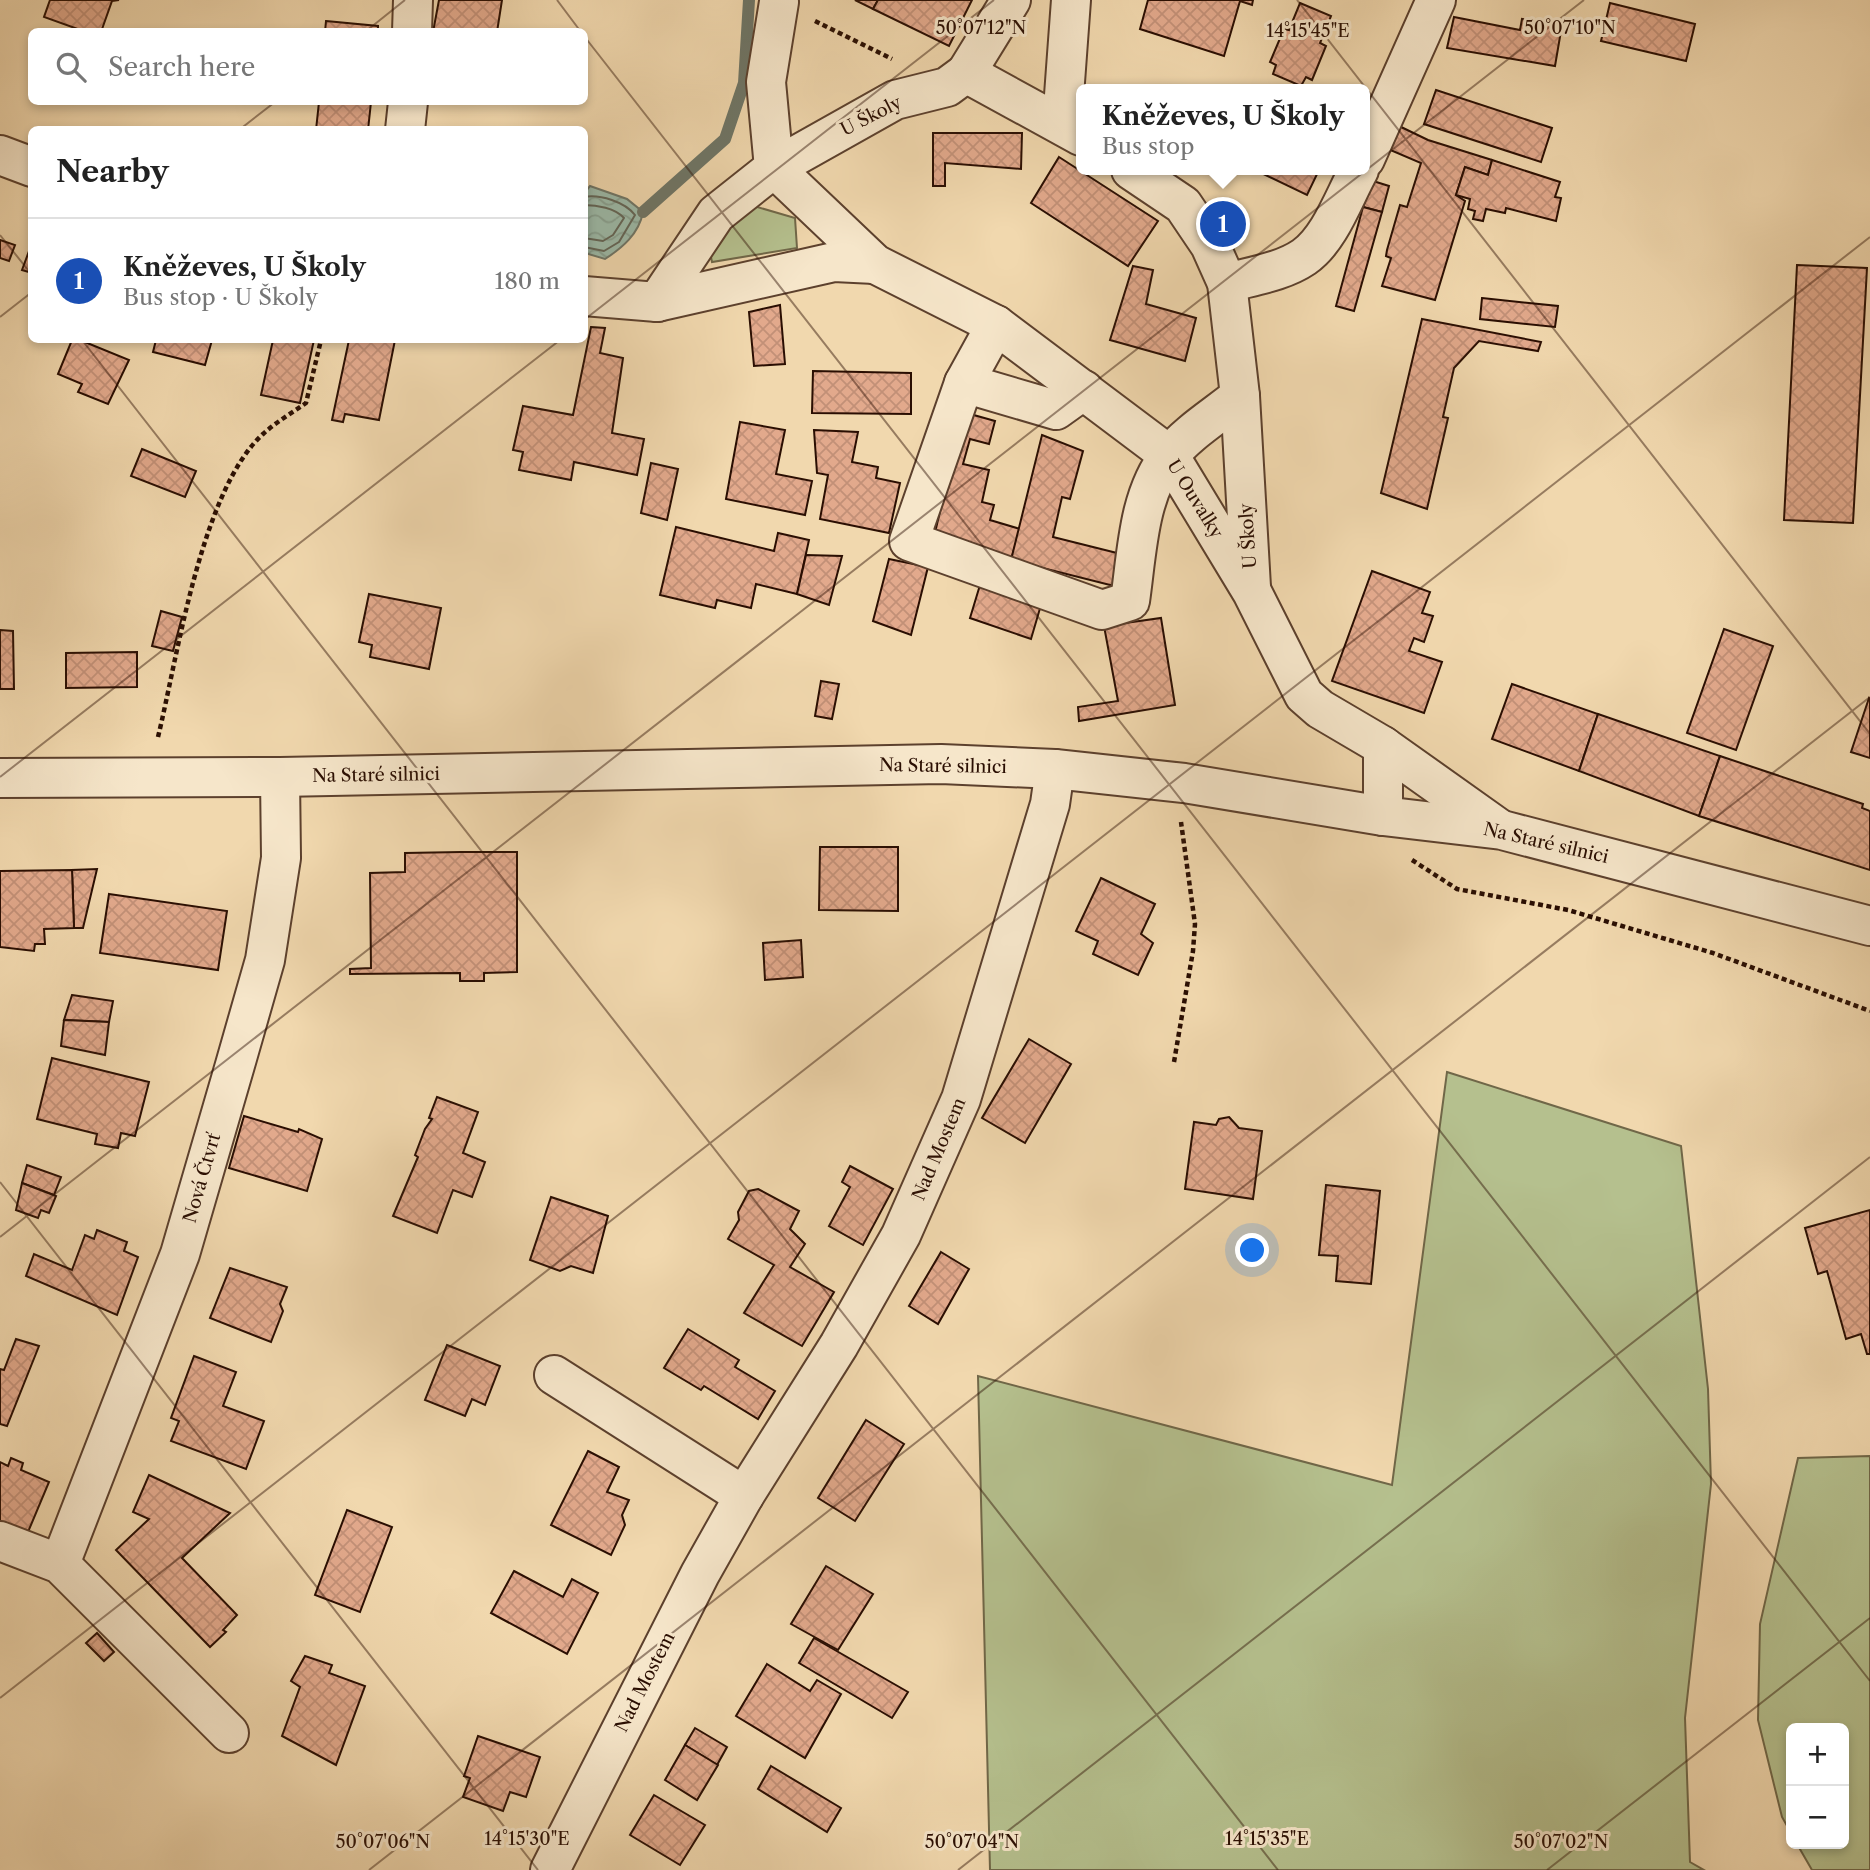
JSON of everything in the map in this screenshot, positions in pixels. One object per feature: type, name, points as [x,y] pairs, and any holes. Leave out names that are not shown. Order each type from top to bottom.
[{"type":"street","points":[[412,28],[413,0]]},
{"type":"street","points":[[1011,0],[956,80],[1072,130],[1071,0]]},
{"type":"street","points":[[1370,148],[1436,0]]},
{"type":"street","points":[[657,302],[716,214],[774,168],[766,82],[779,2]]},
{"type":"street","name":"U Školy","points":[[774,168],[895,100],[956,80]]},
{"type":"street","points":[[405,126],[408,105]]},
{"type":"street","points":[[0,155],[28,166]]},
{"type":"street","name":"U Ouvalky","points":[[774,168],[875,264],[996,325],[1170,455],[1252,592],[1304,695],[1320,709],[1383,746],[1502,830]]},
{"type":"street","name":"U Školy","points":[[1138,175],[1183,205],[1210,245],[1227,283],[1240,396],[1252,592]]},
{"type":"street","points":[[1227,283],[1273,271],[1304,257],[1320,241],[1356,175]]},
{"type":"street","name":"U Ouvalky","points":[[588,296],[657,302],[834,262],[875,264]]},
{"type":"street","points":[[996,325],[964,383],[909,541],[1102,610],[1130,601],[1143,516],[1152,485],[1170,455],[1240,396]]},
{"type":"street","points":[[964,383],[1056,410],[1084,390]]},
{"type":"street","points":[[1382,816],[1383,746]]},
{"type":"street","name":"Na Staré silnici","points":[[0,778],[187,775],[280,777],[941,764],[1055,769],[1184,783],[1382,816],[1502,830],[1870,926]]},
{"type":"street","name":"Nad Mostem","points":[[550,1870],[700,1574],[744,1496],[839,1345],[901,1235],[956,1112],[978,1049],[1050,804],[1055,769]]},
{"type":"street","name":"Nová Čtvrť","points":[[60,1564],[180,1254],[236,1065],[265,960],[279,870],[280,777]]},
{"type":"street","points":[[554,1375],[744,1496]]},
{"type":"street","points":[[0,1541],[60,1564],[229,1733]]},
{"type":"path","points":[[779,2],[956,80]]},
{"type":"path","points":[[187,775],[155,750],[208,530],[232,474],[262,434],[306,403],[320,343]]},
{"type":"path","points":[[1174,1062],[1194,951],[1195,924],[1179,809],[1184,783]]},
{"type":"path","points":[[1382,816],[1389,845],[1457,889],[1582,914],[1713,953],[1870,1011]]},
{"type":"green space","points":[[740,202],[795,218],[797,248],[712,262],[707,238]]},
{"type":"green space","points":[[1447,1072],[1681,1146],[1708,1389],[1711,1484],[1685,1718],[1690,1862],[1704,1870],[990,1870],[978,1376],[1392,1485]]},
{"type":"green space","points":[[1870,1456],[1870,1870],[1812,1870],[1800,1849],[1849,1849],[1849,1723],[1786,1723],[1786,1824],[1758,1720],[1760,1624],[1798,1458]]},
{"type":"water","points":[[590,186],[627,199],[643,212],[638,227],[629,240],[605,259],[588,254]]},
{"type":"building","points":[[50,0],[119,0],[112,1],[102,28],[75,28],[44,17]]},
{"type":"building","points":[[439,0],[502,0],[498,28],[434,28]]},
{"type":"building","points":[[855,0],[878,0],[873,9]]},
{"type":"building","points":[[878,0],[972,0],[949,46],[873,9]]},
{"type":"building","points":[[1148,0],[1253,0],[1252,5],[1240,1],[1224,56],[1140,29]]},
{"type":"building","points":[[1300,3],[1331,16],[1320,43],[1326,46],[1312,80],[1306,77],[1302,84],[1273,74],[1276,65],[1270,62],[1284,29],[1289,30]]},
{"type":"building","points":[[1610,3],[1695,24],[1686,61],[1601,41]]},
{"type":"building","points":[[1454,17],[1520,30],[1522,19],[1562,25],[1555,66],[1447,48]]},
{"type":"building","points":[[326,21],[378,26],[378,28],[325,28]]},
{"type":"building","points":[[1436,90],[1552,128],[1541,162],[1424,124]]},
{"type":"building","points":[[319,105],[371,105],[368,126],[316,126]]},
{"type":"building","points":[[1399,126],[1428,140],[1492,160],[1488,175],[1465,167],[1456,195],[1465,201],[1435,300],[1382,286],[1391,258],[1386,256],[1387,250],[1400,205],[1407,207],[1421,163],[1388,149]]},
{"type":"building","points":[[933,133],[1022,133],[1021,169],[945,163],[945,186],[933,186]]},
{"type":"building","points":[[1059,157],[1076,168],[1076,175],[1087,175],[1158,221],[1128,266],[1031,203]]},
{"type":"building","points":[[1492,160],[1560,182],[1555,197],[1561,198],[1556,221],[1506,208],[1505,213],[1486,209],[1483,221],[1473,219],[1475,211],[1468,209],[1470,199],[1456,195],[1465,167],[1488,175]]},
{"type":"building","points":[[1265,175],[1317,175],[1307,195]]},
{"type":"building","points":[[1373,181],[1389,186],[1382,212],[1363,207]]},
{"type":"building","points":[[1363,207],[1382,212],[1354,311],[1336,306]]},
{"type":"building","points":[[0,240],[15,245],[9,261],[0,258]]},
{"type":"building","points":[[28,254],[28,272],[22,270]]},
{"type":"building","points":[[1797,265],[1867,268],[1853,523],[1784,520]]},
{"type":"building","points":[[1133,266],[1153,270],[1146,304],[1196,318],[1185,361],[1110,340]]},
{"type":"building","points":[[1482,298],[1558,306],[1555,327],[1480,319]]},
{"type":"building","points":[[780,305],[785,364],[754,366],[749,312]]},
{"type":"building","points":[[1422,319],[1541,342],[1538,351],[1479,341],[1454,368],[1443,417],[1448,418],[1427,509],[1381,493]]},
{"type":"building","points":[[591,327],[605,328],[600,353],[623,358],[612,433],[644,439],[637,475],[574,462],[571,480],[519,470],[523,452],[513,450],[523,406],[573,415]]},
{"type":"building","points":[[71,343],[87,343],[129,360],[108,404],[78,392],[82,384],[58,374]]},
{"type":"building","points":[[155,343],[211,343],[205,365],[153,352]]},
{"type":"building","points":[[272,343],[313,343],[300,403],[261,395]]},
{"type":"building","points":[[348,343],[394,343],[379,420],[345,414],[343,422],[332,420]]},
{"type":"building","points":[[813,371],[911,373],[911,414],[812,413]]},
{"type":"building","points":[[963,412],[995,421],[989,444],[970,439],[963,464],[989,470],[982,502],[994,505],[990,520],[1020,529],[1011,560],[934,537]]},
{"type":"building","points":[[740,422],[785,430],[776,474],[812,481],[805,515],[726,499]]},
{"type":"building","points":[[814,430],[858,432],[852,462],[878,467],[876,478],[900,483],[889,533],[820,519],[828,475],[817,473]]},
{"type":"building","points":[[1042,435],[1083,451],[1070,499],[1062,497],[1053,537],[1133,557],[1126,589],[1011,560]]},
{"type":"building","points":[[142,449],[196,471],[185,497],[131,476]]},
{"type":"building","points":[[651,463],[678,469],[667,520],[641,513]]},
{"type":"building","points":[[676,527],[774,551],[778,533],[809,540],[797,594],[756,584],[751,608],[717,600],[715,608],[660,595]]},
{"type":"building","points":[[806,555],[842,556],[829,605],[797,594]]},
{"type":"building","points":[[889,559],[928,567],[911,635],[873,621]]},
{"type":"building","points":[[1372,571],[1430,592],[1422,613],[1433,616],[1424,642],[1414,638],[1409,651],[1442,662],[1424,713],[1332,681]]},
{"type":"building","points":[[980,585],[1041,605],[1031,639],[970,618]]},
{"type":"building","points":[[369,594],[441,608],[429,669],[370,657],[372,645],[359,642]]},
{"type":"building","points":[[161,611],[182,617],[173,651],[152,646]]},
{"type":"building","points":[[1161,618],[1175,705],[1079,721],[1078,707],[1118,701],[1104,626]]},
{"type":"building","points":[[1724,629],[1773,646],[1736,750],[1687,733]]},
{"type":"building","points":[[0,630],[13,631],[14,689],[0,689]]},
{"type":"building","points":[[137,652],[137,687],[66,688],[66,653]]},
{"type":"building","points":[[821,681],[839,684],[832,719],[815,716]]},
{"type":"building","points":[[1512,684],[1598,714],[1579,771],[1492,739]]},
{"type":"building","points":[[1870,699],[1870,758],[1851,752]]},
{"type":"building","points":[[1598,714],[1720,756],[1699,816],[1579,771]]},
{"type":"building","points":[[1720,756],[1863,804],[1862,808],[1870,811],[1870,870],[1699,816]]},
{"type":"building","points":[[820,847],[898,847],[898,911],[819,910]]},
{"type":"building","points":[[517,852],[517,972],[484,973],[484,981],[460,981],[460,973],[350,974],[350,969],[371,968],[370,873],[405,872],[405,853]]},
{"type":"building","points":[[97,869],[83,928],[74,928],[72,870]]},
{"type":"building","points":[[72,870],[74,928],[44,929],[45,944],[35,944],[34,951],[0,947],[0,871]]},
{"type":"building","points":[[1101,878],[1155,904],[1141,934],[1153,943],[1138,975],[1093,954],[1098,941],[1076,931]]},
{"type":"building","points":[[109,894],[227,911],[218,970],[100,953]]},
{"type":"building","points":[[801,940],[803,977],[765,980],[763,943]]},
{"type":"building","points":[[72,995],[113,1001],[109,1022],[64,1020]]},
{"type":"building","points":[[64,1020],[109,1022],[105,1055],[61,1046]]},
{"type":"building","points":[[1029,1039],[1071,1064],[1025,1143],[982,1118]]},
{"type":"building","points":[[52,1058],[149,1082],[135,1136],[121,1133],[118,1148],[95,1144],[97,1134],[37,1119]]},
{"type":"building","points":[[437,1097],[478,1112],[463,1153],[485,1162],[472,1197],[453,1190],[437,1233],[393,1216],[418,1157],[415,1155],[432,1119],[429,1118]]},
{"type":"building","points":[[244,1116],[298,1132],[299,1129],[322,1139],[307,1191],[229,1168]]},
{"type":"building","points":[[1229,1117],[1239,1128],[1262,1131],[1253,1199],[1185,1189],[1194,1122],[1216,1125],[1219,1119]]},
{"type":"building","points":[[27,1165],[61,1177],[54,1195],[22,1183]]},
{"type":"building","points":[[850,1166],[893,1189],[863,1245],[829,1226],[850,1187],[842,1182]]},
{"type":"building","points":[[22,1183],[56,1196],[49,1213],[41,1210],[38,1218],[16,1210]]},
{"type":"building","points":[[1326,1185],[1380,1191],[1371,1284],[1336,1281],[1338,1256],[1319,1255]]},
{"type":"building","points":[[758,1189],[799,1211],[790,1229],[805,1244],[790,1267],[834,1292],[802,1346],[744,1313],[774,1265],[728,1239],[739,1220],[738,1212],[749,1191]]},
{"type":"building","points":[[551,1197],[608,1216],[593,1273],[571,1266],[560,1271],[530,1260]]},
{"type":"building","points":[[1870,1210],[1870,1354],[1867,1354],[1861,1334],[1846,1339],[1827,1271],[1818,1274],[1805,1228]]},
{"type":"building","points":[[97,1230],[127,1242],[124,1251],[138,1257],[117,1315],[26,1276],[34,1254],[72,1270],[85,1235],[94,1239]]},
{"type":"building","points":[[941,1252],[969,1269],[938,1324],[909,1306]]},
{"type":"building","points":[[230,1268],[287,1287],[280,1304],[283,1311],[271,1342],[210,1318]]},
{"type":"building","points":[[688,1329],[739,1360],[735,1367],[775,1391],[758,1419],[704,1386],[701,1390],[664,1368]]},
{"type":"building","points":[[16,1339],[39,1346],[7,1426],[0,1424],[0,1369],[4,1370]]},
{"type":"building","points":[[447,1345],[500,1366],[485,1405],[472,1399],[465,1416],[425,1400]]},
{"type":"building","points":[[194,1356],[236,1372],[223,1406],[264,1421],[246,1469],[171,1441],[179,1421],[171,1418]]},
{"type":"building","points":[[866,1420],[904,1444],[855,1521],[818,1498]]},
{"type":"building","points":[[588,1451],[619,1467],[607,1492],[629,1500],[622,1515],[625,1525],[611,1555],[551,1525]]},
{"type":"building","points":[[11,1458],[23,1463],[21,1470],[49,1482],[28,1532],[0,1521],[0,1462],[8,1466]]},
{"type":"building","points":[[149,1475],[230,1513],[182,1558],[237,1615],[223,1630],[226,1632],[210,1647],[116,1550],[149,1519],[133,1512]]},
{"type":"building","points":[[347,1510],[392,1527],[360,1612],[315,1595]]},
{"type":"building","points":[[826,1566],[873,1594],[838,1650],[791,1624]]},
{"type":"building","points":[[514,1571],[563,1597],[572,1579],[598,1593],[567,1654],[491,1613]]},
{"type":"building","points":[[97,1633],[114,1652],[104,1661],[86,1643]]},
{"type":"building","points":[[814,1638],[908,1692],[892,1718],[799,1663]]},
{"type":"building","points":[[305,1656],[332,1665],[329,1673],[365,1686],[336,1765],[282,1736],[300,1687],[291,1681]]},
{"type":"building","points":[[767,1664],[810,1691],[817,1680],[841,1694],[805,1758],[736,1716]]},
{"type":"building","points":[[695,1728],[727,1747],[717,1765],[685,1745]]},
{"type":"building","points":[[478,1736],[540,1757],[526,1797],[510,1792],[503,1811],[463,1797],[470,1778],[464,1776]]},
{"type":"building","points":[[685,1745],[718,1765],[697,1800],[665,1780]]},
{"type":"building","points":[[771,1766],[841,1808],[827,1832],[758,1789]]},
{"type":"building","points":[[654,1795],[705,1825],[680,1865],[630,1835]]},
{"type":"waterway","points":[[643,212],[725,139],[744,83],[749,0]]},
{"type":"place","name":"Kněževes, U Školy","points":[[1223,224]]}]
